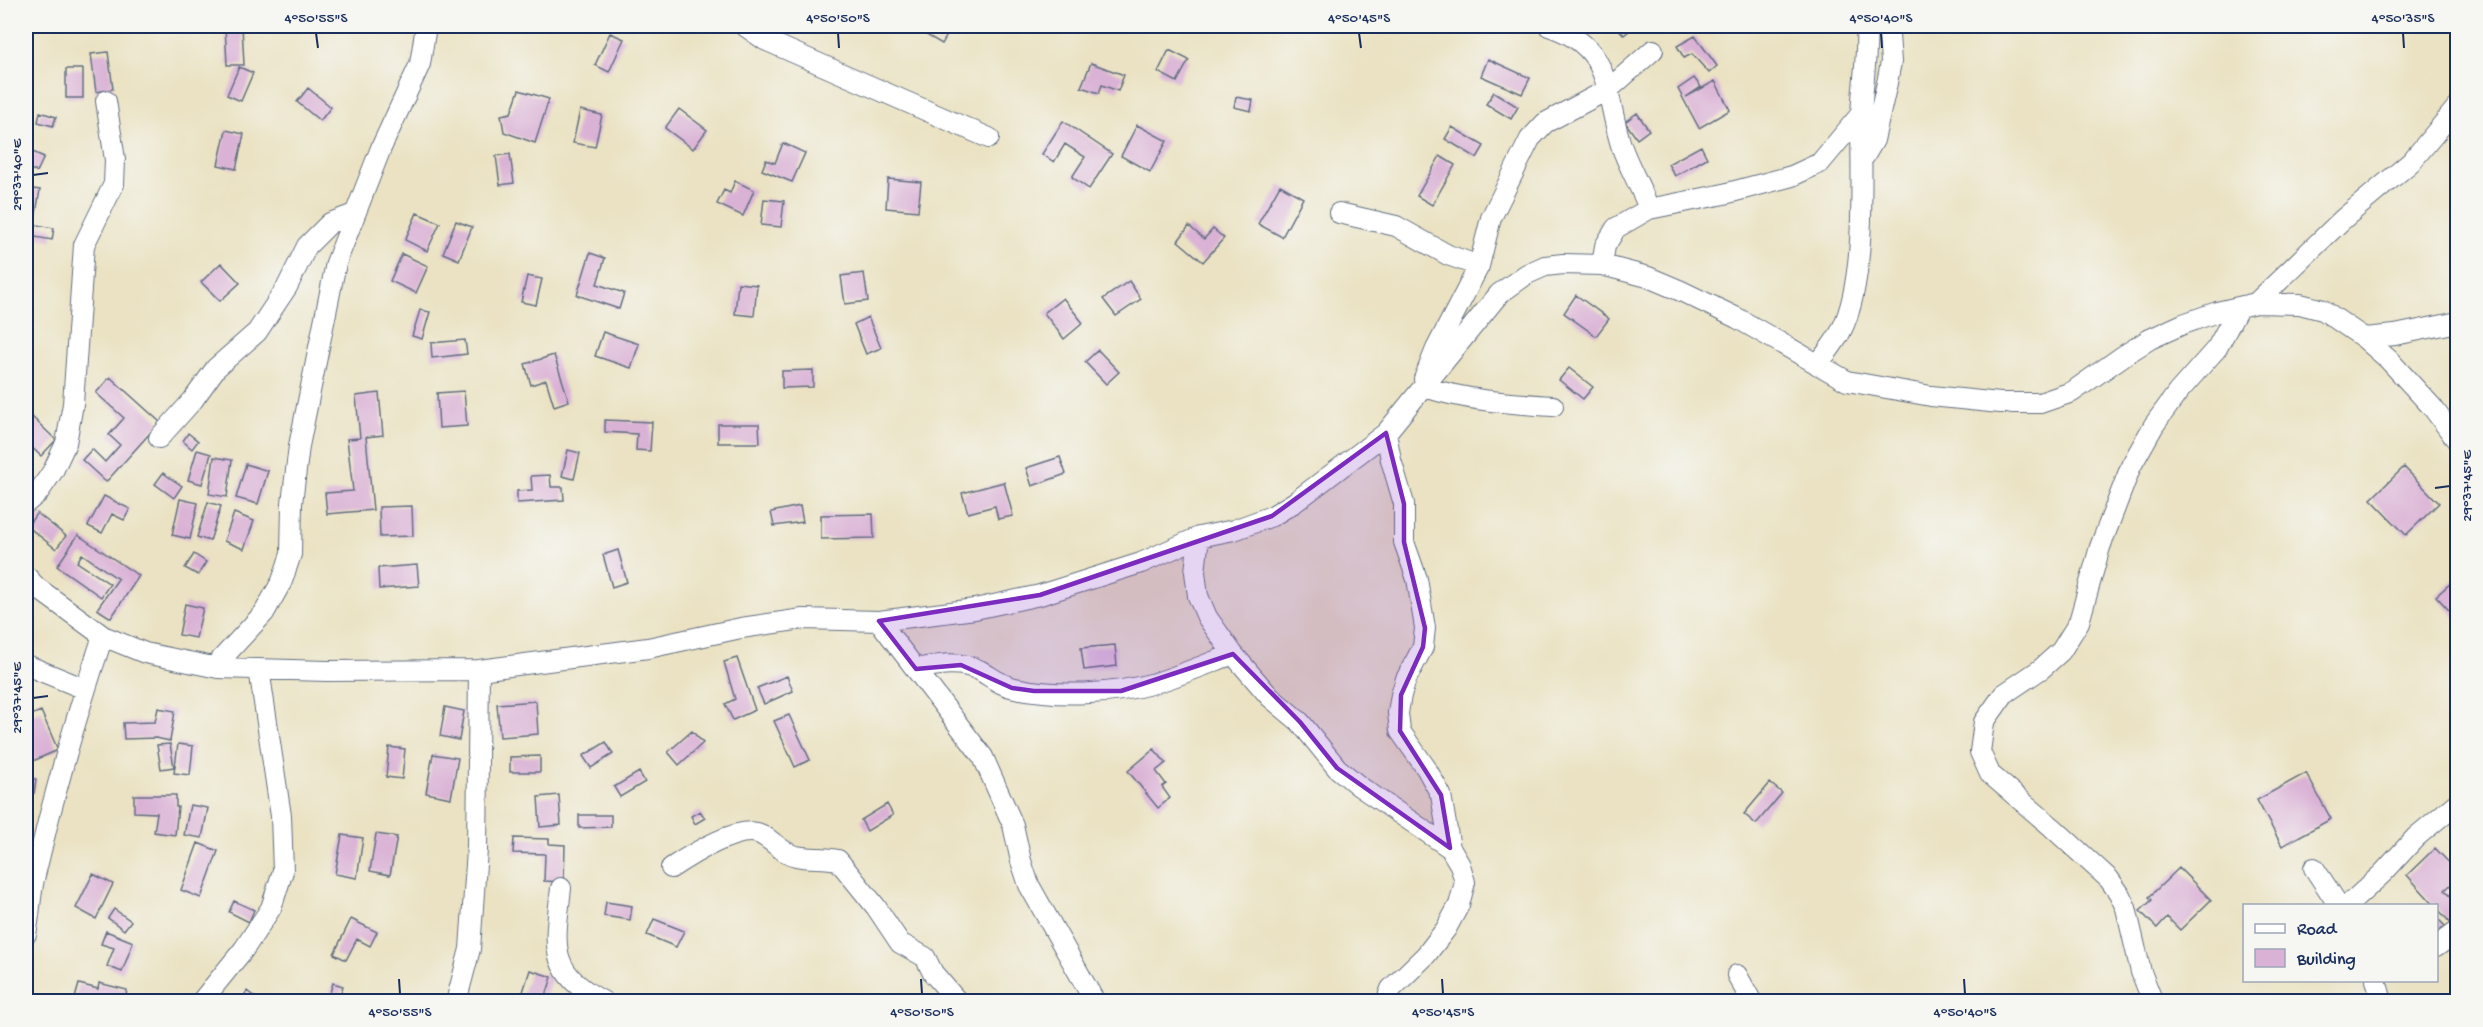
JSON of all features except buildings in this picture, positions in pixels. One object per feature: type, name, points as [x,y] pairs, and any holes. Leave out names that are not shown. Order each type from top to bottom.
[{"type":"street","points":[[214,667],[264,613],[282,581],[291,554],[292,503],[299,446],[336,263],[381,148],[420,64],[426,26]]},
{"type":"street","points":[[745,26],[765,40],[989,138]]},
{"type":"street","points":[[1549,26],[1574,36],[1586,44],[1598,60],[1609,89],[1622,148],[1649,209]]},
{"type":"street","points":[[1818,365],[1842,331],[1851,303],[1858,262],[1861,114],[1867,49],[1866,26]]},
{"type":"street","points":[[1861,162],[1874,140],[1887,83],[1891,62],[1889,35],[1891,26]]},
{"type":"street","points":[[1420,394],[1436,349],[1479,266],[1491,218],[1530,139],[1545,123],[1609,89],[1653,50]]},
{"type":"street","points":[[26,503],[38,493],[53,471],[66,443],[74,404],[84,245],[114,184],[115,160],[106,101]]},
{"type":"street","points":[[2153,1002],[2140,972],[2126,908],[2119,893],[2109,879],[1990,774],[1980,752],[1984,722],[2004,694],[2041,669],[2061,651],[2079,622],[2100,547],[2131,466],[2154,425],[2178,392],[2217,348],[2247,305],[2411,162],[2457,106]]},
{"type":"street","points":[[1602,265],[1605,246],[1616,228],[1649,209],[1724,194],[1801,172],[1820,163],[1861,114]]},
{"type":"street","points":[[1339,213],[1396,226],[1448,255],[1479,266]]},
{"type":"street","points":[[159,438],[216,368],[257,332],[287,287],[307,246],[330,223],[354,214]]},
{"type":"street","points":[[26,576],[36,587],[103,636],[145,653],[214,667],[259,669],[479,670],[648,648],[741,628],[803,619],[879,621],[975,609],[1040,596],[1141,562],[1199,537],[1234,530],[1272,516],[1295,502],[1386,433],[1499,294],[1527,274],[1545,266],[1602,265],[1648,278],[1737,318],[1847,381],[1931,396],[2000,403],[2040,403],[2072,392],[2150,339],[2183,324],[2247,305],[2300,304],[2323,310],[2364,338],[2388,359],[2433,408],[2457,442]]},
{"type":"street","points":[[2364,338],[2395,335],[2457,322]]},
{"type":"street","points":[[1420,394],[1553,406]]},
{"type":"street","points":[[1386,433],[1390,460],[1404,504],[1404,542],[1417,579],[1425,628],[1423,647],[1406,679],[1401,695],[1398,713],[1400,731],[1426,768],[1441,795],[1450,848]]},
{"type":"street","points":[[1199,537],[1195,572],[1198,596],[1207,617],[1233,654],[1270,697],[1300,722],[1338,768],[1359,786],[1450,848],[1461,865],[1465,882],[1459,905],[1446,930],[1426,955],[1391,989],[1386,1002]]},
{"type":"street","points":[[879,621],[984,757],[1013,825],[1029,885],[1095,1002]]},
{"type":"street","points":[[26,934],[36,872],[85,689],[103,636]]},
{"type":"street","points":[[916,669],[942,664],[961,664],[979,670],[992,681],[1012,688],[1066,693],[1121,690],[1156,682],[1233,654]]},
{"type":"street","points":[[26,665],[85,689]]},
{"type":"street","points":[[201,1002],[244,949],[271,908],[283,871],[281,816],[259,669]]},
{"type":"street","points":[[456,1002],[470,949],[477,850],[479,670]]},
{"type":"street","points":[[2349,904],[2383,873],[2416,837],[2457,802]]},
{"type":"street","points":[[671,868],[689,856],[746,831],[760,834],[777,848],[796,856],[838,860],[876,907],[900,943],[925,957],[933,973],[958,1002]]},
{"type":"street","points":[[2314,867],[2338,904]]},
{"type":"street","points":[[561,888],[557,925],[561,966],[588,994],[604,1002]]},
{"type":"street","points":[[2438,945],[2457,931]]},
{"type":"street","points":[[1737,975],[1752,1002]]},
{"type":"highlighted area","points":[[1386,433],[1404,504],[1404,542],[1425,628],[1423,647],[1401,695],[1400,731],[1441,795],[1450,848],[1337,768],[1300,722],[1233,654],[1121,691],[1034,691],[1012,688],[961,665],[916,669],[879,621],[1040,595],[1272,516]]}]
